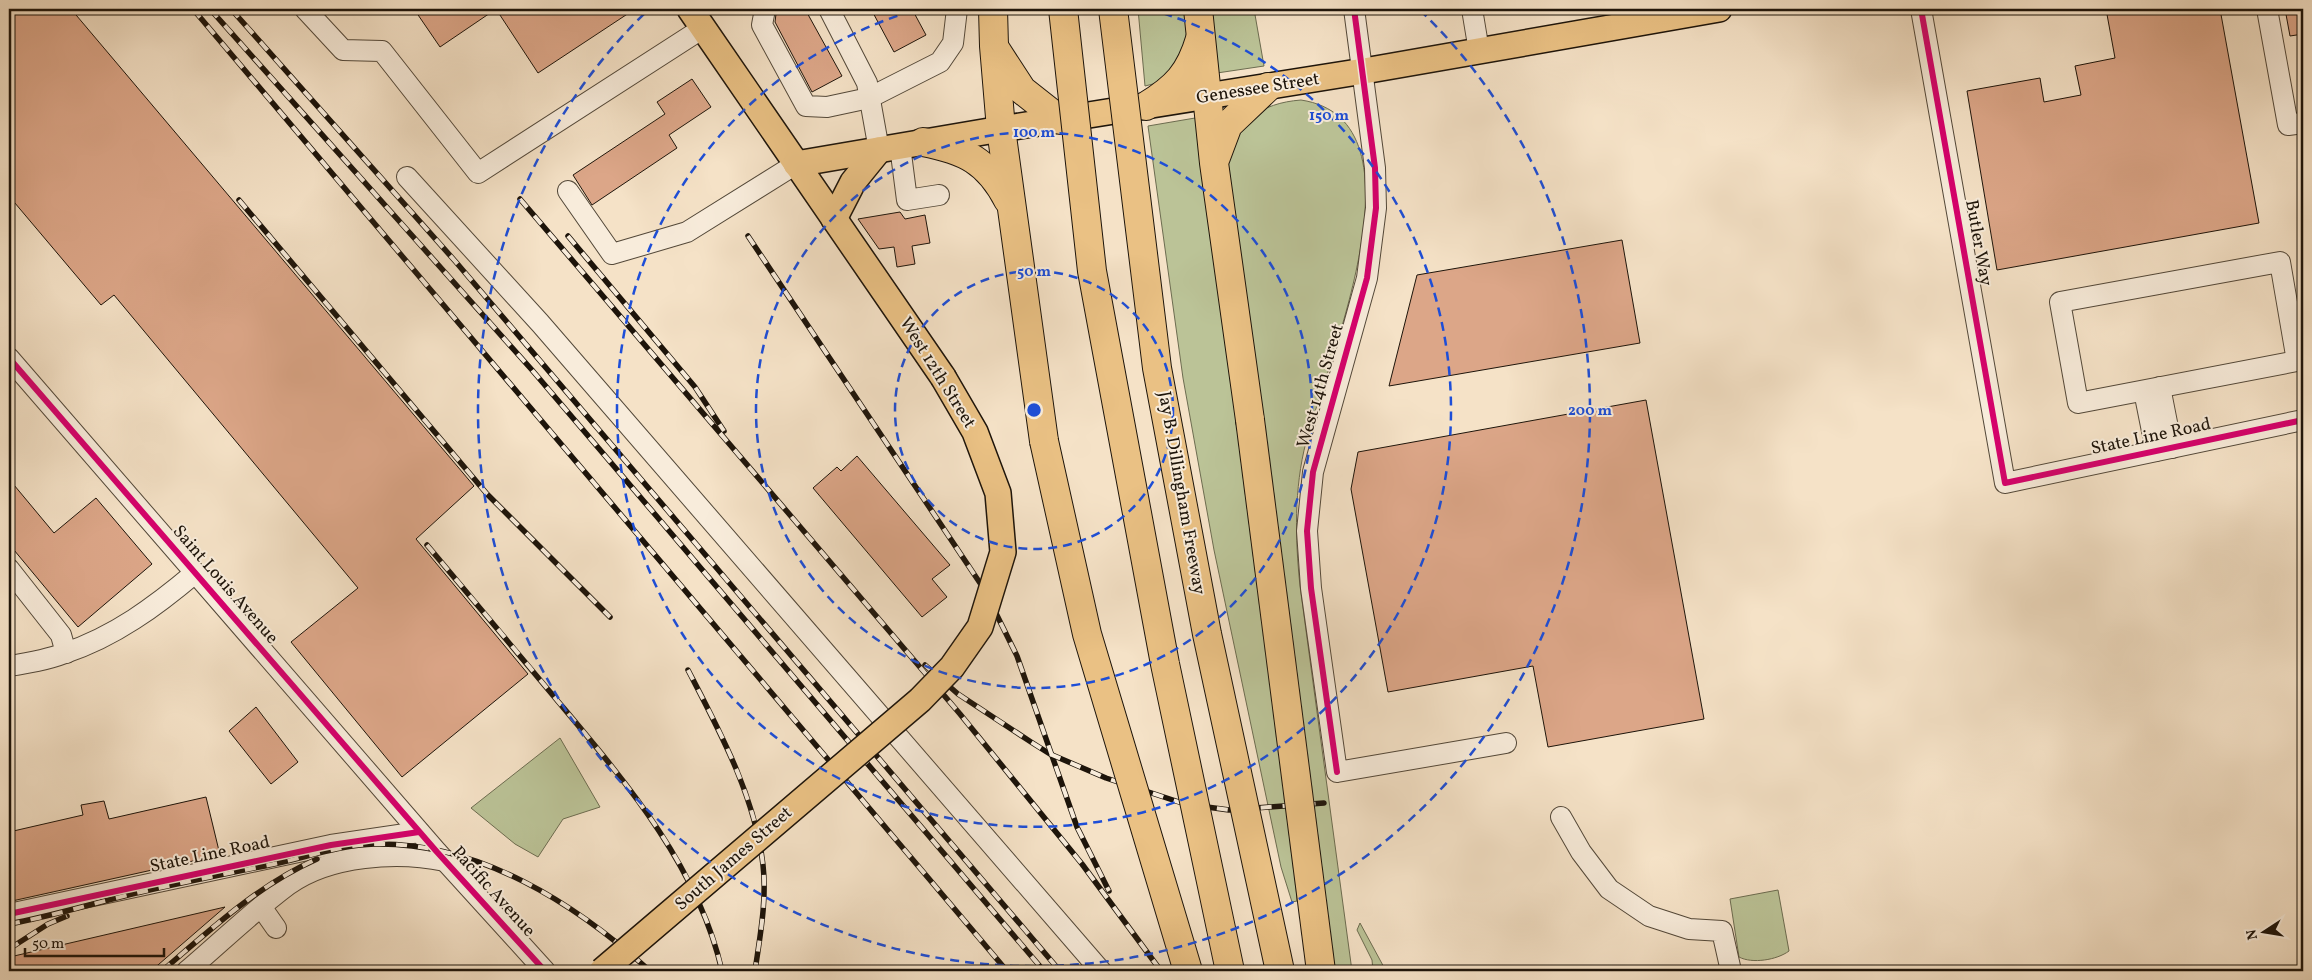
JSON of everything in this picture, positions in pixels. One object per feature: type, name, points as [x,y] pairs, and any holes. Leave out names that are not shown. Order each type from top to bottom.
[{"type":"highway","points":[[993,9],[1001,129],[1044,441],[1087,634],[1188,971]]},
{"type":"highway","points":[[1063,9],[1092,271],[1165,664],[1230,971]]},
{"type":"highway","name":"Jay B. Dillingham Freeway","points":[[1113,9],[1158,368],[1207,634],[1280,971]]},
{"type":"highway","points":[[1200,22],[1214,163],[1250,420],[1321,971]]},
{"type":"highway","points":[[1146,106],[1168,93],[1185,74],[1195,54],[1200,22]]},
{"type":"highway","points":[[994,46],[1022,90],[1060,120]]},
{"type":"highway","points":[[1214,163],[1228,125],[1268,87]]},
{"type":"highway","points":[[900,146],[950,148],[978,161],[998,180],[1012,207]]},
{"type":"main road","name":"Genessee Street","points":[[796,164],[1001,129],[1364,72],[1720,9]]},
{"type":"main road","name":"West 12th Street","points":[[696,18],[943,377],[974,432],[998,493],[1003,552],[980,627],[952,667],[920,700],[865,747]]},
{"type":"main road","points":[[834,219],[852,182],[900,146]]},
{"type":"main road","name":"South James Street","points":[[602,971],[865,747]]},
{"type":"street","points":[[305,9],[343,50],[382,51],[478,174],[696,18]]},
{"type":"street","points":[[765,9],[762,25],[806,106],[827,107],[869,98],[940,62],[953,43],[956,9]]},
{"type":"street","points":[[829,9],[867,83],[869,98],[900,146],[907,200],[939,195]]},
{"type":"street","name":"West 14th Street","points":[[1354,9],[1364,72],[1375,168],[1376,208],[1367,278],[1313,472],[1307,531],[1311,588],[1337,772],[1506,743]]},
{"type":"street","points":[[1472,9],[1479,51]]},
{"type":"street","name":"Butler Way","points":[[1921,9],[2005,483]]},
{"type":"street","points":[[2267,9],[2288,125],[2303,123]]},
{"type":"street","points":[[568,191],[612,254],[687,232],[796,164]]},
{"type":"street","points":[[407,177],[547,330],[1100,971]]},
{"type":"street","points":[[2280,262],[2297,361],[2152,389],[2078,403],[2060,302],[2280,262]]},
{"type":"street","name":"Saint Louis Avenue","points":[[9,358],[419,832]]},
{"type":"street","points":[[2152,389],[2164,449]]},
{"type":"street","name":"State Line Road","points":[[2005,483],[2303,420]]},
{"type":"street","points":[[9,569],[61,635],[66,653]]},
{"type":"street","points":[[9,666],[66,653],[126,625],[162,601],[195,573]]},
{"type":"street","points":[[1561,817],[1580,852],[1609,889],[1649,916],[1689,930],[1722,931],[1732,971]]},
{"type":"street","name":"State Line Road","points":[[9,914],[331,845],[419,832]]},
{"type":"street","name":"Pacific Avenue","points":[[419,832],[545,971]]},
{"type":"street","points":[[187,971],[289,884],[324,868],[356,860],[392,855],[418,855],[446,861]]},
{"type":"street","points":[[262,908],[276,928]]},
{"type":"green space","points":[[1138,9],[1187,9],[1189,38],[1172,71],[1157,83],[1145,86]]},
{"type":"green space","points":[[1207,9],[1254,9],[1264,66],[1217,73]]},
{"type":"green space","points":[[1301,100],[1340,117],[1360,151],[1366,197],[1360,250],[1348,306],[1302,460],[1297,514],[1300,586],[1352,971],[1335,971],[1228,163],[1236,136],[1251,117],[1273,105]]},
{"type":"green space","points":[[1198,119],[1295,869],[1297,901],[1292,902],[1281,867],[1214,550],[1183,378],[1148,126]]},
{"type":"green space","points":[[560,738],[600,807],[563,819],[538,857],[515,844],[471,808]]},
{"type":"green space","points":[[1778,890],[1789,951],[1778,957],[1757,961],[1739,957],[1730,899]]},
{"type":"green space","points":[[1360,923],[1386,971],[1373,971],[1372,960],[1357,930]]},
{"type":"building","points":[[9,9],[71,9],[474,486],[416,539],[528,674],[402,777],[291,642],[358,588],[114,295],[101,305],[9,196]]},
{"type":"building","points":[[414,9],[496,9],[440,47]]},
{"type":"building","points":[[496,9],[635,9],[538,73]]},
{"type":"building","points":[[786,9],[805,9],[842,76],[812,92],[775,22],[776,14]]},
{"type":"building","points":[[871,9],[912,9],[926,35],[894,52]]},
{"type":"building","points":[[2106,9],[2220,9],[2259,223],[1997,270],[1967,91],[2040,78],[2044,102],[2081,95],[2075,66],[2115,58]]},
{"type":"building","points":[[2285,9],[2303,9],[2303,34],[2290,36]]},
{"type":"building","points":[[692,79],[711,107],[669,135],[677,148],[592,205],[573,175],[665,114],[657,102]]},
{"type":"building","points":[[900,212],[905,219],[925,215],[930,243],[912,246],[915,264],[897,267],[894,247],[879,249],[858,219]]},
{"type":"building","points":[[1622,240],[1640,343],[1389,386],[1417,275]]},
{"type":"building","points":[[1646,400],[1704,719],[1548,747],[1533,666],[1388,692],[1351,489],[1358,452]]},
{"type":"building","points":[[857,456],[950,565],[932,579],[947,597],[922,617],[813,488],[837,467],[841,471]]},
{"type":"building","points":[[9,479],[54,533],[96,498],[152,564],[78,627],[9,544]]},
{"type":"building","points":[[256,707],[298,762],[271,784],[229,731]]},
{"type":"building","points":[[206,797],[220,855],[12,901],[9,888],[9,832],[83,815],[81,805],[104,801],[109,819]]},
{"type":"building","points":[[225,907],[151,971],[9,971],[9,961],[14,956]]},
{"type":"railway","points":[[193,9],[1007,971]]},
{"type":"railway","points":[[210,9],[532,370],[1044,971]]},
{"type":"railway","points":[[231,9],[455,261],[1060,971]]},
{"type":"railway","points":[[520,199],[960,714],[1082,864],[1161,971]]},
{"type":"railway","points":[[239,200],[487,494],[610,617]]},
{"type":"railway","points":[[568,236],[695,387],[724,431]]},
{"type":"railway","points":[[748,236],[984,589],[1017,656],[1077,827],[1109,891]]},
{"type":"railway","points":[[427,545],[607,761],[656,826],[696,895],[711,932],[722,971]]},
{"type":"railway","points":[[925,665],[958,694],[1050,754],[1106,778],[1185,804],[1229,810],[1324,803]]},
{"type":"railway","points":[[688,670],[734,764],[744,789],[759,839],[764,891],[755,971]]},
{"type":"railway","points":[[9,924],[141,892],[337,849],[375,844],[414,846],[451,854],[488,866],[524,882],[558,901],[590,923],[650,971]]},
{"type":"railway","points":[[162,971],[235,909],[275,882],[317,859]]},
{"type":"railway","points":[[9,949],[48,924],[67,916]]},
{"type":"cycle path","points":[[1337,772],[1311,588],[1307,531],[1313,472],[1367,278],[1376,208],[1375,168],[1354,9]]},
{"type":"cycle path","points":[[1921,9],[2005,483],[2303,420]]},
{"type":"cycle path","points":[[9,358],[437,852],[545,971]]},
{"type":"cycle path","points":[[9,914],[331,845],[419,832]]}]
